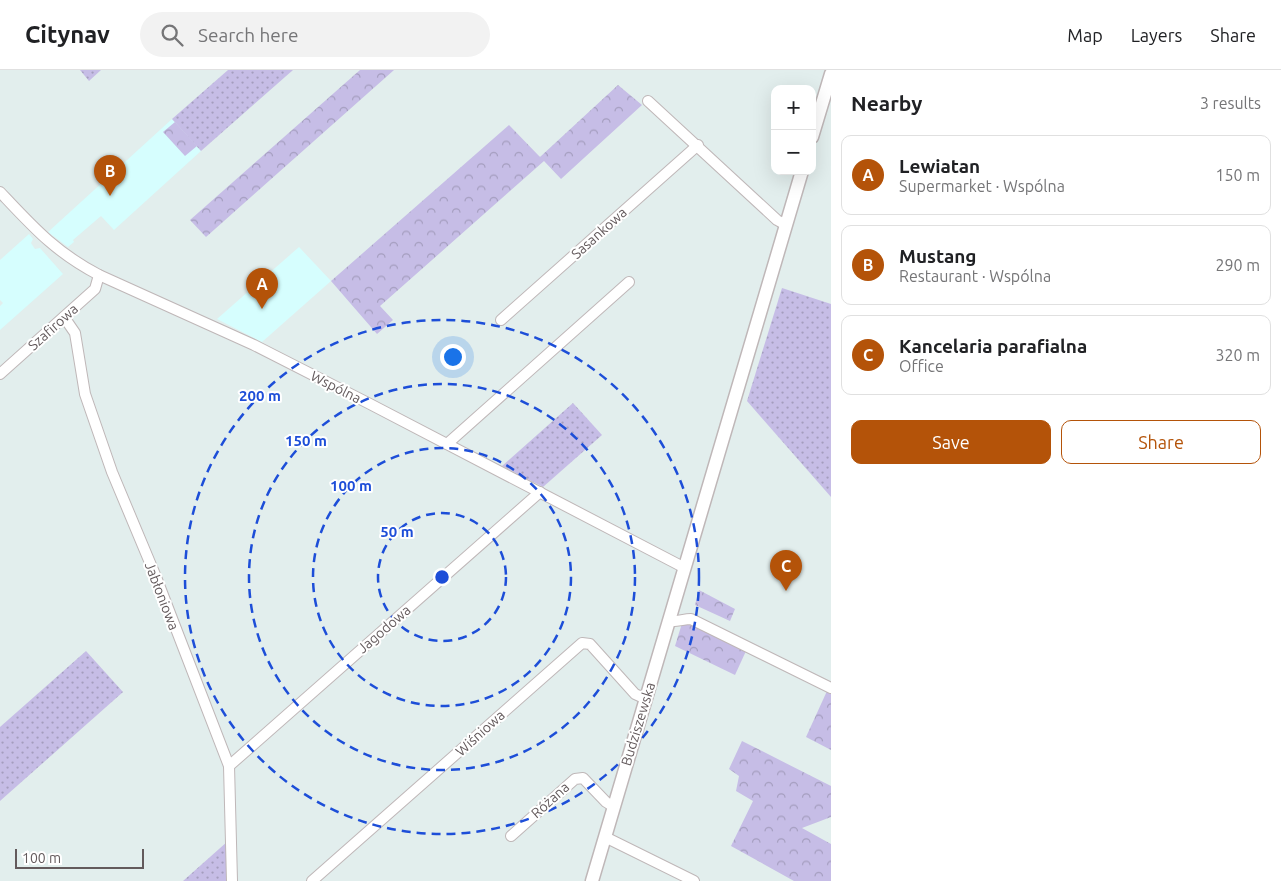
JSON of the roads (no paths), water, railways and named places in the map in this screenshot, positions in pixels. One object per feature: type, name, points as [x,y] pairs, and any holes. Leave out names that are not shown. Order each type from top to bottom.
[{"type":"street","points":[[814,130],[831,74]]},
{"type":"street","points":[[648,101],[698,145],[777,220],[786,225]]},
{"type":"street","name":"Sasankowa","points":[[501,320],[698,145]]},
{"type":"street","name":"Budziszewska","points":[[592,881],[801,175]]},
{"type":"street","name":"Wspólna","points":[[0,192],[41,235],[76,264],[247,341],[685,568]]},
{"type":"street","name":"Szafirowa","points":[[0,374],[95,289],[99,275]]},
{"type":"street","points":[[447,444],[629,282]]},
{"type":"street","name":"Jabłoniowa","points":[[64,317],[75,333],[85,394],[112,472],[156,577],[229,766],[232,881]]},
{"type":"street","name":"Jagodowa","points":[[229,766],[540,492]]},
{"type":"street","points":[[669,620],[679,622],[684,619],[691,619],[831,688]]},
{"type":"street","name":"Wiśniowa","points":[[312,881],[582,643],[590,644],[635,694],[646,699]]},
{"type":"street","name":"Różana","points":[[511,836],[574,779],[583,778],[606,802],[614,807]]},
{"type":"street","points":[[605,837],[694,881]]},
{"type":"place","name":"Mustang","points":[[110,196]]},
{"type":"place","name":"Lewiatan","points":[[262,309]]},
{"type":"place","name":"Kancelaria parafialna","points":[[786,591]]}]
